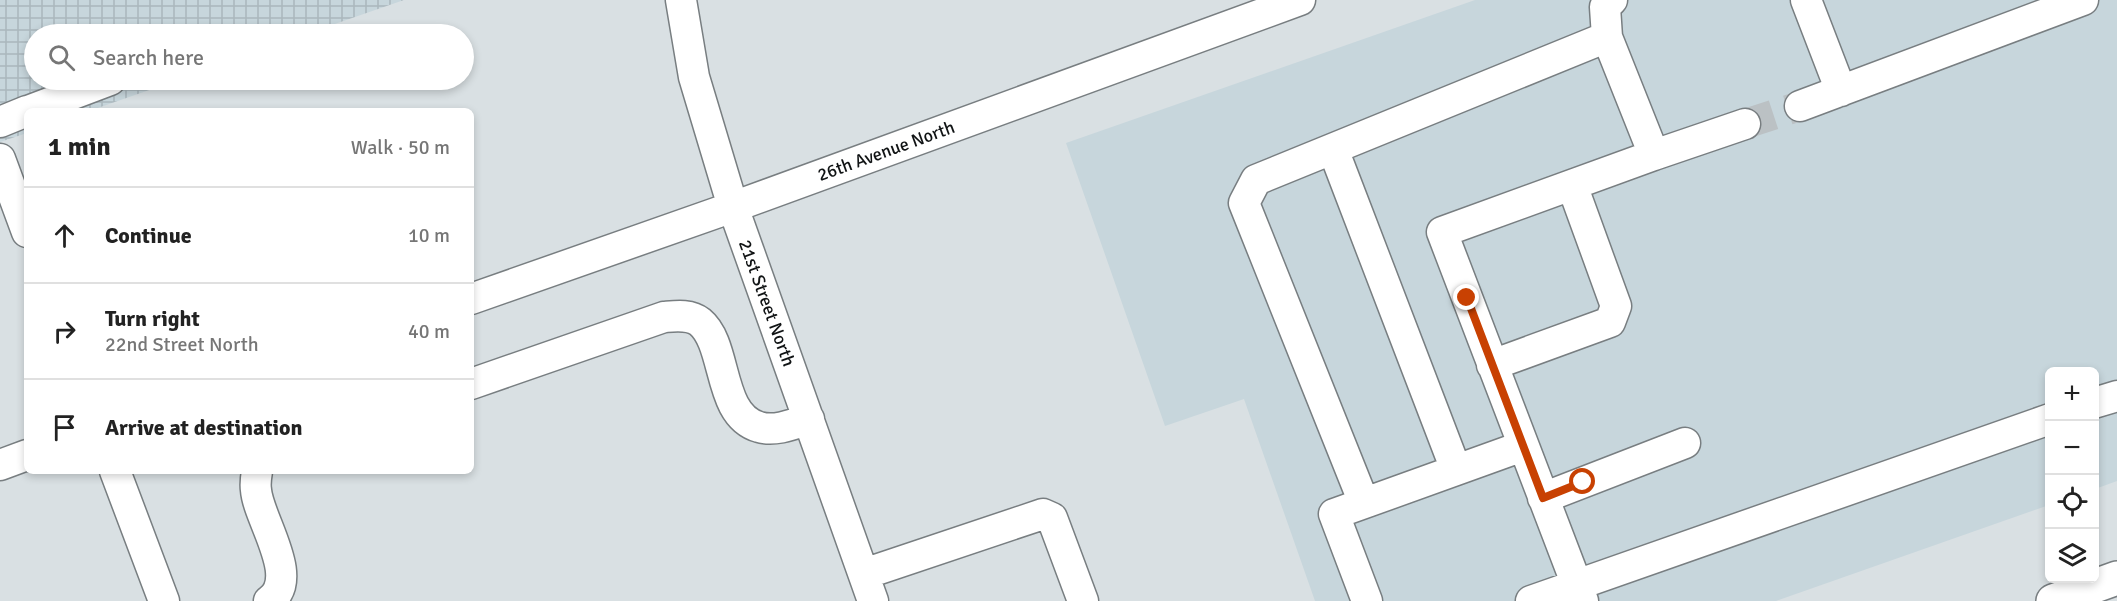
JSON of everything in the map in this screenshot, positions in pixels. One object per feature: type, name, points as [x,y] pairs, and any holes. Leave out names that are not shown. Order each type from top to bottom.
[{"type":"main road","points":[[2053,601],[2117,578]]},
{"type":"street","name":"21st Street North","points":[[681,0],[694,77],[733,207],[869,587]]},
{"type":"street","name":"26th Avenue North","points":[[474,298],[733,207],[1300,0]]},
{"type":"street","points":[[1612,0],[1605,7],[1606,37],[1654,154]]},
{"type":"street","points":[[1806,0],[1841,91]]},
{"type":"street","points":[[1800,106],[2083,0]]},
{"type":"street","points":[[1364,503],[1244,203],[1256,180],[1606,37]]},
{"type":"street","points":[[36,108],[84,90]]},
{"type":"street","points":[[0,122],[24,113]]},
{"type":"street","points":[[1579,593],[1442,232],[1654,154],[1745,124]]},
{"type":"street","points":[[1333,149],[1456,470]]},
{"type":"street","points":[[0,159],[24,224]]},
{"type":"street","points":[[1492,365],[1610,322],[1616,306],[1572,185]]},
{"type":"street","points":[[474,383],[664,317],[684,316],[699,322],[710,336],[735,409],[746,420],[760,428],[780,428],[809,419]]},
{"type":"street","points":[[2099,402],[2117,396]]},
{"type":"street","points":[[1531,601],[1579,593],[2045,420]]},
{"type":"street","points":[[1543,498],[1685,443]]},
{"type":"street","points":[[1367,601],[1334,514],[1523,446]]},
{"type":"street","points":[[0,465],[24,456]]},
{"type":"street","points":[[116,474],[164,601]]},
{"type":"street","points":[[257,474],[255,491],[281,567],[281,584],[273,598]]},
{"type":"street","points":[[869,587],[1042,514],[1052,518],[1083,601]]},
{"type":"shaded area","points":[[0,0],[404,0],[335,24],[24,24],[24,90],[149,90],[98,108],[24,108],[24,134],[0,142]]},
{"type":"shaded area","points":[[1475,0],[2117,0],[2117,481],[2099,488],[2099,367],[2045,367],[2045,506],[1776,601],[1315,601],[1244,399],[1165,426],[1066,143]]},
{"type":"tunnel","points":[[1745,124],[1800,106]]},
{"type":"route","points":[[1467,298],[1543,498],[1583,482]]}]
